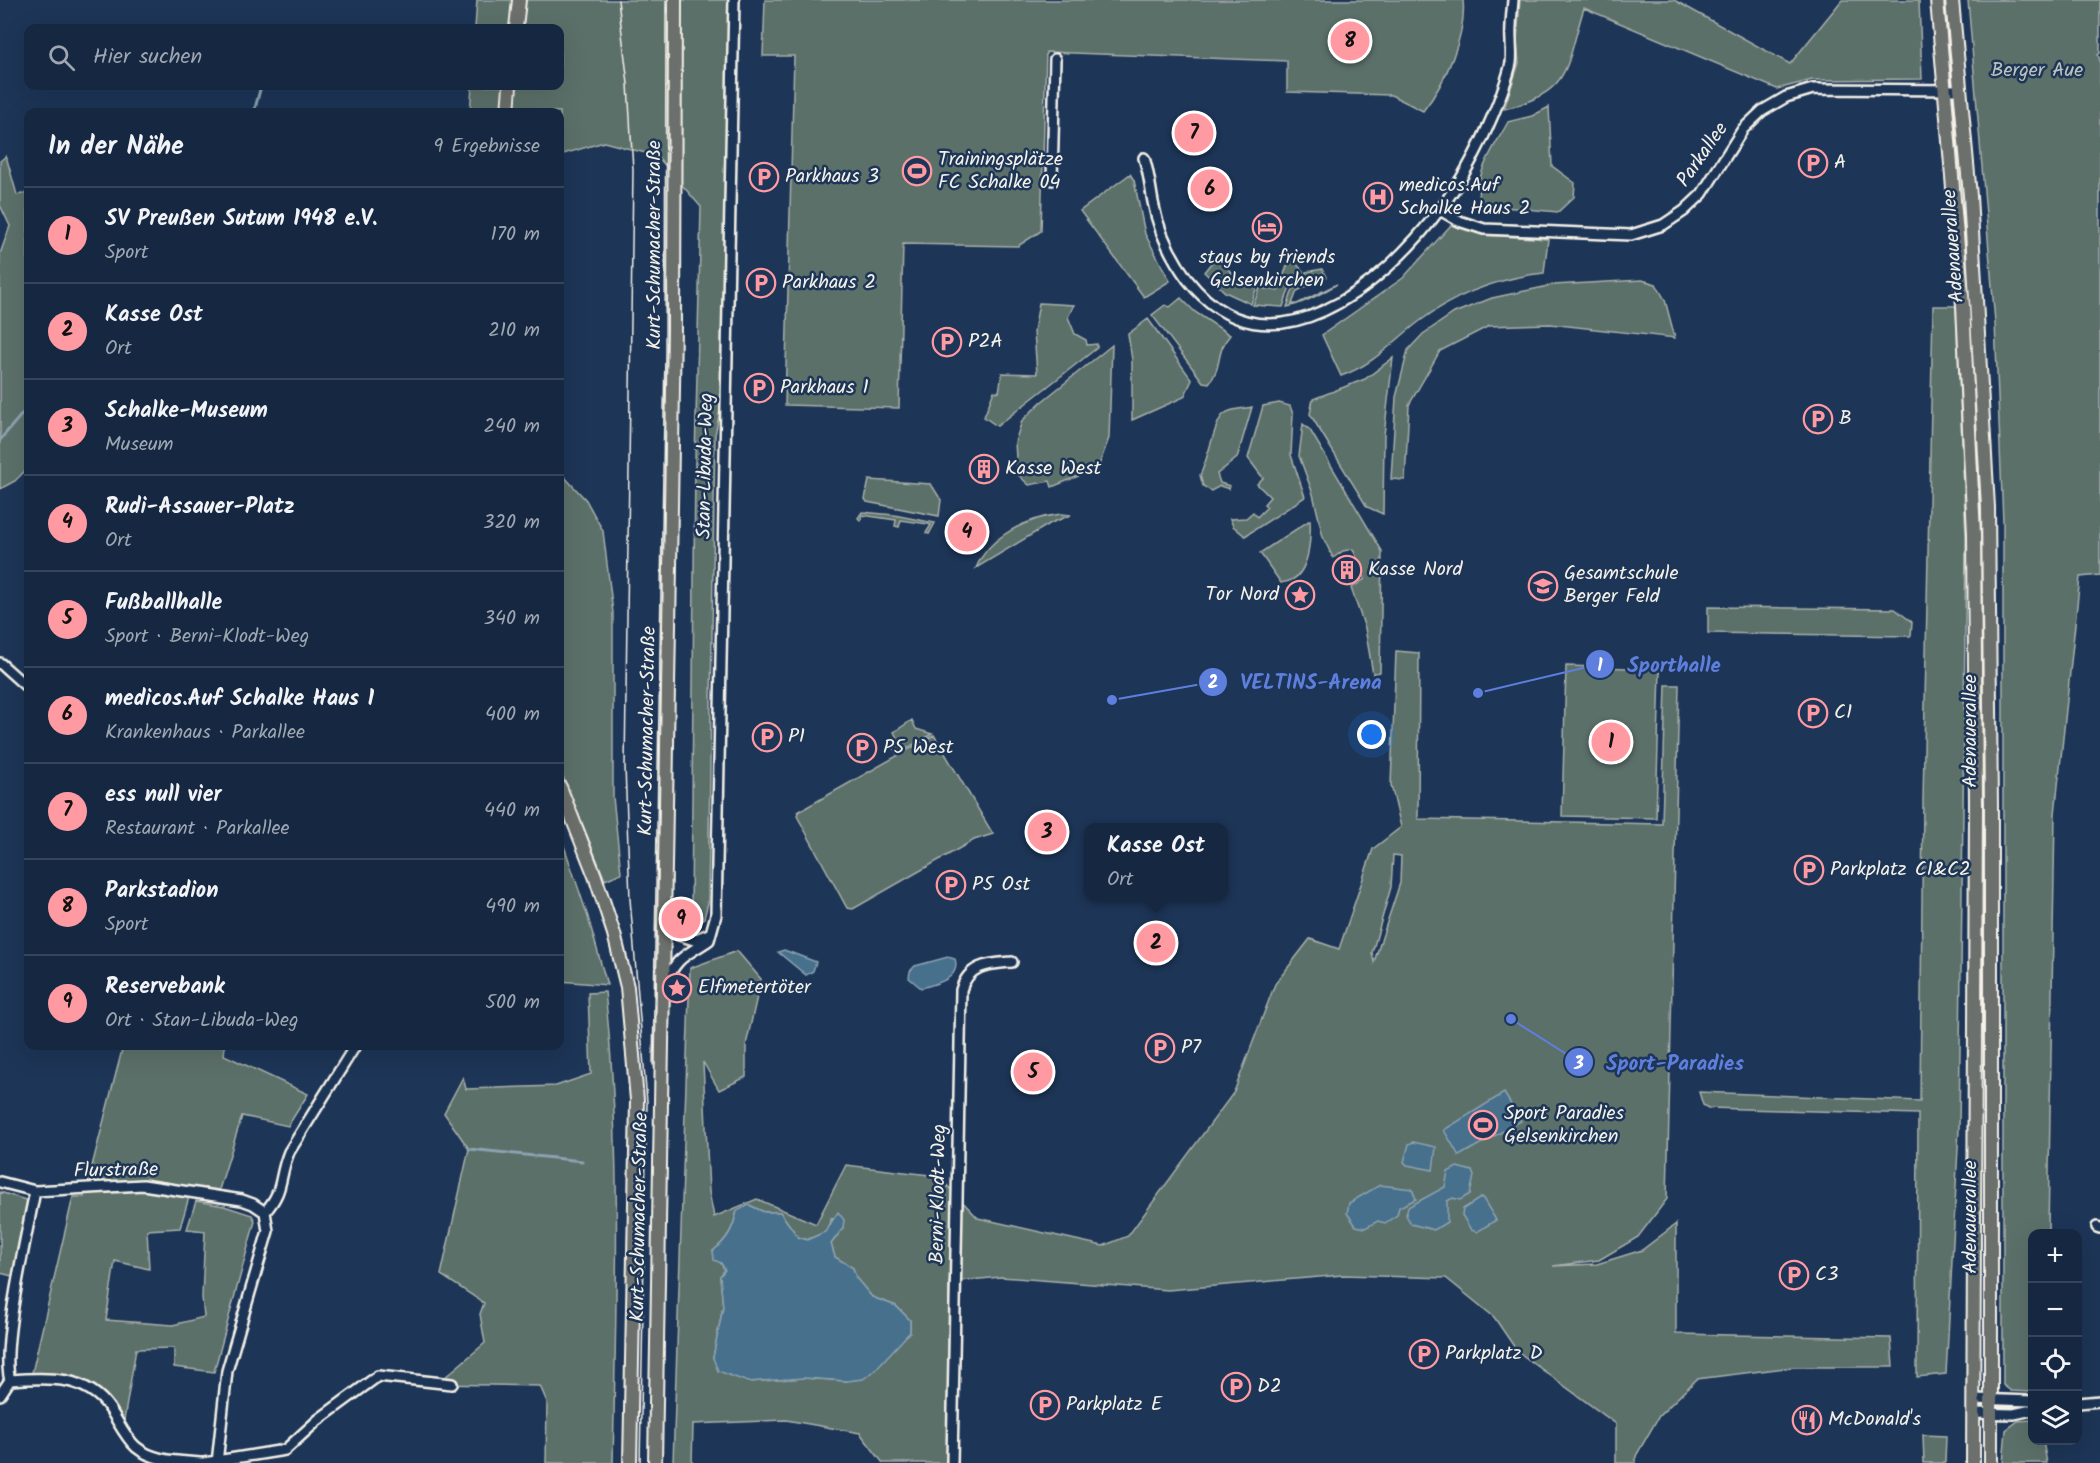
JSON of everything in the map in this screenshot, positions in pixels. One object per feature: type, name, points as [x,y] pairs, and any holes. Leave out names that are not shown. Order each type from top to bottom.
[{"type":"main road","points":[[516,24],[519,0]]},
{"type":"main road","name":"Kurt-Schumacher-Straße","points":[[656,1463],[675,328],[675,0]]},
{"type":"main road","name":"Adenauerallee","points":[[1937,0],[1963,306],[1974,534],[1976,794],[1973,1463]]},
{"type":"main road","name":"Adenauerallee","points":[[1952,0],[1962,90],[1975,267],[1988,533],[1991,1463]]},
{"type":"main road","points":[[508,108],[510,90]]},
{"type":"main road","name":"Kurt-Schumacher-Straße","points":[[564,797],[595,876],[614,934],[627,987],[637,1100],[630,1463]]},
{"type":"street","name":"Stan-Libuda-Weg","points":[[712,932],[716,915],[734,0]]},
{"type":"street","points":[[1144,158],[1161,233],[1188,280],[1221,308],[1258,323],[1291,323],[1321,314],[1389,266],[1440,210],[1477,149],[1504,85],[1512,61],[1513,0]]},
{"type":"street","points":[[1052,180],[1055,59]]},
{"type":"street","name":"Parkallee","points":[[1440,210],[1484,229],[1631,235],[1663,225],[1684,211],[1702,194],[1743,129],[1762,111],[1785,98],[1813,89],[1962,90]]},
{"type":"street","points":[[0,663],[24,684]]},
{"type":"street","points":[[664,908],[679,935],[694,940],[712,932]]},
{"type":"street","points":[[664,987],[678,960],[709,940],[712,932]]},
{"type":"street","name":"Berni-Klodt-Weg","points":[[952,1463],[961,990],[969,973],[977,968],[1012,962]]},
{"type":"street","points":[[217,1462],[227,1371],[268,1231],[265,1212],[278,1198],[282,1169],[289,1152],[353,1050]]},
{"type":"street","name":"Flurstraße","points":[[0,1182],[35,1191],[155,1186],[242,1200],[254,1204],[265,1212]]},
{"type":"street","points":[[0,1395],[10,1380],[8,1372],[10,1333],[35,1191]]},
{"type":"street","points":[[10,1380],[66,1380],[86,1385],[103,1400],[136,1447],[160,1459],[203,1463],[285,1450],[318,1420],[378,1376],[453,1384]]},
{"type":"street","points":[[1974,1399],[2028,1401]]},
{"type":"street","points":[[2082,1403],[2100,1401]]},
{"type":"street","points":[[1974,1413],[2028,1410]]},
{"type":"green space","points":[[477,0],[733,0],[724,391],[715,435],[708,903],[704,918],[698,923],[691,915],[695,459],[701,207],[657,156],[604,142],[564,154],[564,108],[470,108],[472,90],[564,90],[564,24],[475,24]]},
{"type":"green space","name":"Trainingsplätze FC Schalke 04","points":[[765,0],[1463,0],[1463,14],[1458,44],[1446,74],[1423,111],[1391,95],[1287,92],[1287,61],[1046,52],[1041,231],[1018,246],[903,244],[899,408],[785,405],[794,56],[763,56]]},
{"type":"green space","points":[[1520,0],[1674,0],[1790,64],[1842,0],[1919,0],[1922,79],[1812,80],[1777,89],[1584,8],[1569,61],[1555,85],[1526,102],[1504,109],[1519,63],[1517,41]]},
{"type":"green space","name":"Berger Aue","points":[[1968,0],[2100,0],[2100,53],[2098,55],[2100,60],[2100,575],[2080,577],[2055,814],[2048,1229],[2028,1229],[2028,1392],[2011,1391],[2003,1385],[2003,522],[1995,322]]},
{"type":"green space","points":[[1549,107],[1552,166],[1575,183],[1574,197],[1558,212],[1482,205],[1479,196],[1481,174],[1508,122],[1532,116]]},
{"type":"green space","points":[[6,156],[17,195],[24,194],[24,472],[15,481],[0,489],[0,254],[10,226],[0,205],[0,161]]},
{"type":"green space","points":[[1130,174],[1134,180],[1145,234],[1170,281],[1144,297],[1080,211]]},
{"type":"green space","points":[[1451,225],[1482,235],[1548,239],[1544,273],[1494,283],[1463,295],[1420,321],[1374,359],[1341,376],[1322,335],[1403,278]]},
{"type":"green space","points":[[1219,253],[1225,265],[1234,275],[1257,287],[1251,304],[1225,292],[1204,272]]},
{"type":"green space","points":[[1293,260],[1303,271],[1299,282],[1290,287],[1283,307],[1253,305],[1260,288],[1278,291],[1287,266]]},
{"type":"green space","points":[[1322,269],[1326,277],[1297,291],[1292,304],[1297,304],[1287,307],[1293,289],[1301,285],[1306,272]]},
{"type":"green space","points":[[1642,280],[1656,284],[1665,300],[1675,338],[1550,324],[1489,326],[1440,351],[1409,405],[1405,480],[1391,479],[1396,397],[1408,350],[1423,334],[1454,313],[1492,298],[1553,285]]},
{"type":"green space","points":[[1337,284],[1313,298],[1297,304]]},
{"type":"green space","points":[[1181,298],[1195,312],[1230,335],[1222,347],[1216,371],[1209,383],[1203,382],[1152,315],[1165,305],[1170,307]]},
{"type":"green space","points":[[1039,303],[1074,305],[1068,317],[1075,334],[1086,340],[1087,345],[1097,344],[1097,348],[997,426],[984,417],[994,391],[999,392],[1002,373],[1037,374],[1034,331]]},
{"type":"green space","points":[[1933,306],[1956,306],[1966,537],[1959,1129],[1946,1374],[1917,1377],[1918,1114],[1708,1108],[1703,1105],[1699,1092],[1920,1101],[1923,801]]},
{"type":"green space","points":[[1148,319],[1192,380],[1184,397],[1132,420],[1132,360],[1128,334]]},
{"type":"green space","points":[[1112,345],[1109,438],[1098,468],[1052,487],[1050,481],[1029,485],[1017,474],[1015,442],[1022,421],[1040,403]]},
{"type":"green space","points":[[1393,358],[1384,435],[1383,514],[1367,507],[1310,414],[1313,399],[1365,379]]},
{"type":"green space","points":[[1279,403],[1290,406],[1293,414],[1291,455],[1305,497],[1245,536],[1233,526],[1230,519],[1246,518],[1253,512],[1257,517],[1267,507],[1264,504],[1270,497],[1257,484],[1263,478],[1248,458],[1263,406]]},
{"type":"green space","points":[[1252,407],[1237,458],[1217,474],[1220,483],[1230,486],[1229,489],[1220,486],[1211,491],[1203,486],[1200,475],[1220,418],[1227,412]]},
{"type":"green space","points":[[1303,424],[1310,430],[1382,551],[1380,672],[1373,674],[1365,628],[1351,588],[1365,579],[1353,549],[1343,551],[1333,558],[1323,537],[1313,494],[1299,456]]},
{"type":"green space","points":[[564,476],[586,500],[603,531],[613,613],[613,797],[621,873],[605,880],[564,779]]},
{"type":"green space","points":[[869,480],[931,484],[941,500],[939,516],[867,502],[865,499]]},
{"type":"green space","points":[[862,512],[894,515],[935,523],[929,534],[926,533],[931,525],[928,524],[901,520],[899,527],[895,526],[896,520],[862,515],[861,521],[858,518]]},
{"type":"green space","points":[[1061,514],[1071,515],[1051,523],[976,568],[982,556],[991,546],[1011,530],[1036,519]]},
{"type":"green space","points":[[1310,520],[1308,554],[1305,563],[1296,577],[1281,583],[1260,553]]},
{"type":"green space","points":[[1708,607],[1895,609],[1912,622],[1911,636],[1708,633]]},
{"type":"green space","points":[[1396,651],[1419,653],[1418,819],[1662,824],[1666,685],[1679,685],[1667,1199],[1638,1237],[1599,1260],[1553,1266],[1597,1264],[1642,1250],[1676,1224],[1676,1334],[1891,1338],[1893,1367],[1793,1367],[1697,1379],[1659,1416],[1636,1456],[1636,1463],[1616,1463],[1616,1424],[1517,1351],[1494,1317],[1446,1278],[1343,1275],[1168,1290],[1001,1277],[949,1282],[947,1463],[883,1463],[860,1433],[786,1420],[693,1424],[692,1463],[673,1463],[690,968],[737,951],[761,979],[746,1045],[746,1077],[719,1090],[703,1062],[709,1192],[714,1217],[757,1199],[816,1224],[846,1165],[938,1176],[978,1218],[1103,1246],[1128,1236],[1234,1092],[1275,984],[1310,939],[1339,949],[1373,849],[1401,827],[1391,785]],"holes":[[[1393,855],[1401,856],[1400,883],[1374,962],[1372,953],[1391,887]],[[749,1205],[764,1212],[780,1212],[798,1237],[807,1240],[825,1232],[832,1218],[843,1228],[831,1244],[835,1257],[853,1268],[856,1278],[872,1297],[896,1306],[910,1320],[910,1332],[847,1381],[804,1378],[748,1382],[713,1358],[723,1307],[720,1276],[725,1270],[713,1251],[729,1233],[737,1211]]]},
{"type":"green space","points":[[1566,666],[1660,669],[1656,818],[1562,816]]},
{"type":"green space","points":[[912,720],[916,729],[932,734],[897,754],[892,745],[898,740],[894,732]]},
{"type":"green space","points":[[934,735],[993,834],[974,840],[853,909],[847,908],[797,816],[798,812]]},
{"type":"green space","points":[[564,846],[588,917],[607,985],[564,981]]},
{"type":"green space","points":[[605,992],[616,1168],[613,1463],[546,1463],[547,1402],[540,1386],[437,1384],[485,1343],[480,1314],[484,1303],[441,1275],[469,1149],[444,1113],[463,1077],[466,1089],[556,1086],[591,1074],[588,993]]},
{"type":"green space","points":[[122,1050],[225,1050],[224,1055],[308,1094],[288,1126],[242,1116],[219,1190],[192,1187],[180,1228],[147,1230],[149,1269],[115,1261],[106,1320],[173,1325],[204,1317],[202,1297],[205,1231],[187,1229],[196,1201],[224,1206],[252,1215],[255,1221],[214,1372],[174,1367],[174,1348],[136,1349],[123,1426],[102,1398],[86,1384],[66,1379],[31,1377],[73,1197],[84,1197]]},
{"type":"green space","points":[[0,1192],[29,1201],[14,1281],[12,1276],[0,1273]]},
{"type":"green space","points":[[2028,1420],[2028,1445],[2044,1445],[2047,1463],[2003,1463],[2006,1430],[2018,1421]]},
{"type":"green space","points":[[1923,1435],[1946,1436],[1945,1463],[1924,1463]]},
{"type":"water","points":[[784,950],[816,962],[813,971],[806,975],[778,952]]},
{"type":"water","points":[[948,957],[955,959],[956,966],[946,980],[921,988],[909,978],[910,971],[915,966]]},
{"type":"water","name":"Sport Paradies Gelsenkirchen","points":[[1504,1093],[1521,1121],[1459,1156],[1444,1130]]},
{"type":"water","points":[[1413,1142],[1436,1147],[1433,1170],[1407,1165],[1404,1162],[1409,1144]]},
{"type":"water","points":[[1457,1167],[1472,1171],[1474,1176],[1470,1194],[1460,1200],[1453,1198],[1447,1201],[1447,1222],[1434,1230],[1411,1224],[1406,1215],[1408,1207],[1445,1187],[1448,1172]]},
{"type":"water","points":[[1380,1185],[1412,1189],[1416,1199],[1399,1207],[1397,1215],[1385,1223],[1378,1221],[1365,1228],[1356,1226],[1347,1213],[1349,1203]]},
{"type":"water","points":[[1482,1197],[1496,1220],[1477,1232],[1471,1230],[1462,1215],[1463,1209]]},
{"type":"water","points":[[749,1205],[764,1212],[780,1212],[798,1237],[807,1240],[825,1232],[838,1212],[844,1220],[843,1228],[831,1244],[835,1257],[853,1268],[856,1278],[872,1297],[896,1306],[910,1320],[910,1332],[873,1372],[863,1379],[847,1381],[804,1378],[748,1382],[718,1371],[713,1358],[723,1307],[720,1276],[725,1270],[721,1263],[714,1260],[713,1251],[729,1233],[737,1211]]},
{"type":"waterway","points":[[255,108],[260,90]]},
{"type":"waterway","points":[[0,440],[24,412]]},
{"type":"waterway","points":[[469,1149],[582,1161]]},
{"type":"tram line","points":[[618,0],[628,84],[633,170],[625,767],[630,899],[647,1102],[640,1463]]},
{"type":"tram line","points":[[653,1065],[665,352],[666,0]]},
{"type":"place","name":"Parkstadion","points":[[1350,41]]},
{"type":"place","name":"ess null vier","points":[[1194,133]]},
{"type":"place","name":"A","points":[[1813,163]]},
{"type":"place","name":"Trainingsplätze FC Schalke 04","points":[[917,171]]},
{"type":"place","name":"Parkhaus 3","points":[[764,177]]},
{"type":"place","name":"medicos.Auf Schalke Haus 1","points":[[1210,189]]},
{"type":"place","name":"medicos.Auf Schalke Haus 2","points":[[1378,197]]},
{"type":"place","name":"stays by friends Gelsenkirchen","points":[[1267,227]]},
{"type":"place","name":"Parkhaus 2","points":[[761,283]]},
{"type":"place","name":"P2A","points":[[947,342]]},
{"type":"place","name":"Parkhaus 1","points":[[759,388]]},
{"type":"place","name":"B","points":[[1818,419]]},
{"type":"place","name":"Kasse West","points":[[984,469]]},
{"type":"place","name":"Rudi-Assauer-Platz","points":[[967,532]]},
{"type":"place","name":"Kasse Nord","points":[[1347,570]]},
{"type":"place","name":"Gesamtschule Berger Feld","points":[[1543,586]]},
{"type":"place","name":"Tor Nord","points":[[1300,595]]},
{"type":"place","name":"Sporthalle","points":[[1478,693]]},
{"type":"place","name":"VELTINS-Arena","points":[[1112,700]]},
{"type":"place","name":"C1","points":[[1813,713]]},
{"type":"place","name":"P1","points":[[767,737]]},
{"type":"place","name":"SV Preußen Sutum 1948 e.V.","points":[[1611,742]]},
{"type":"place","name":"P5 West","points":[[862,748]]},
{"type":"place","name":"Schalke-Museum","points":[[1047,832]]},
{"type":"place","name":"Parkplatz C1&C2","points":[[1809,870]]},
{"type":"place","name":"P5 Ost","points":[[951,885]]},
{"type":"place","name":"Reservebank","points":[[681,919]]},
{"type":"place","name":"Kasse Ost","points":[[1156,943]]},
{"type":"place","name":"Elfmetertöter","points":[[677,988]]},
{"type":"place","name":"Sport-Paradies","points":[[1511,1019]]},
{"type":"place","name":"P7","points":[[1160,1048]]},
{"type":"place","name":"Fußballhalle","points":[[1033,1072]]},
{"type":"place","name":"Sport Paradies Gelsenkirchen","points":[[1483,1125]]},
{"type":"place","name":"C3","points":[[1794,1275]]},
{"type":"place","name":"Parkplatz D","points":[[1424,1354]]},
{"type":"place","name":"D2","points":[[1236,1387]]},
{"type":"place","name":"Parkplatz E","points":[[1045,1405]]},
{"type":"place","name":"McDonald's","points":[[1807,1420]]}]
